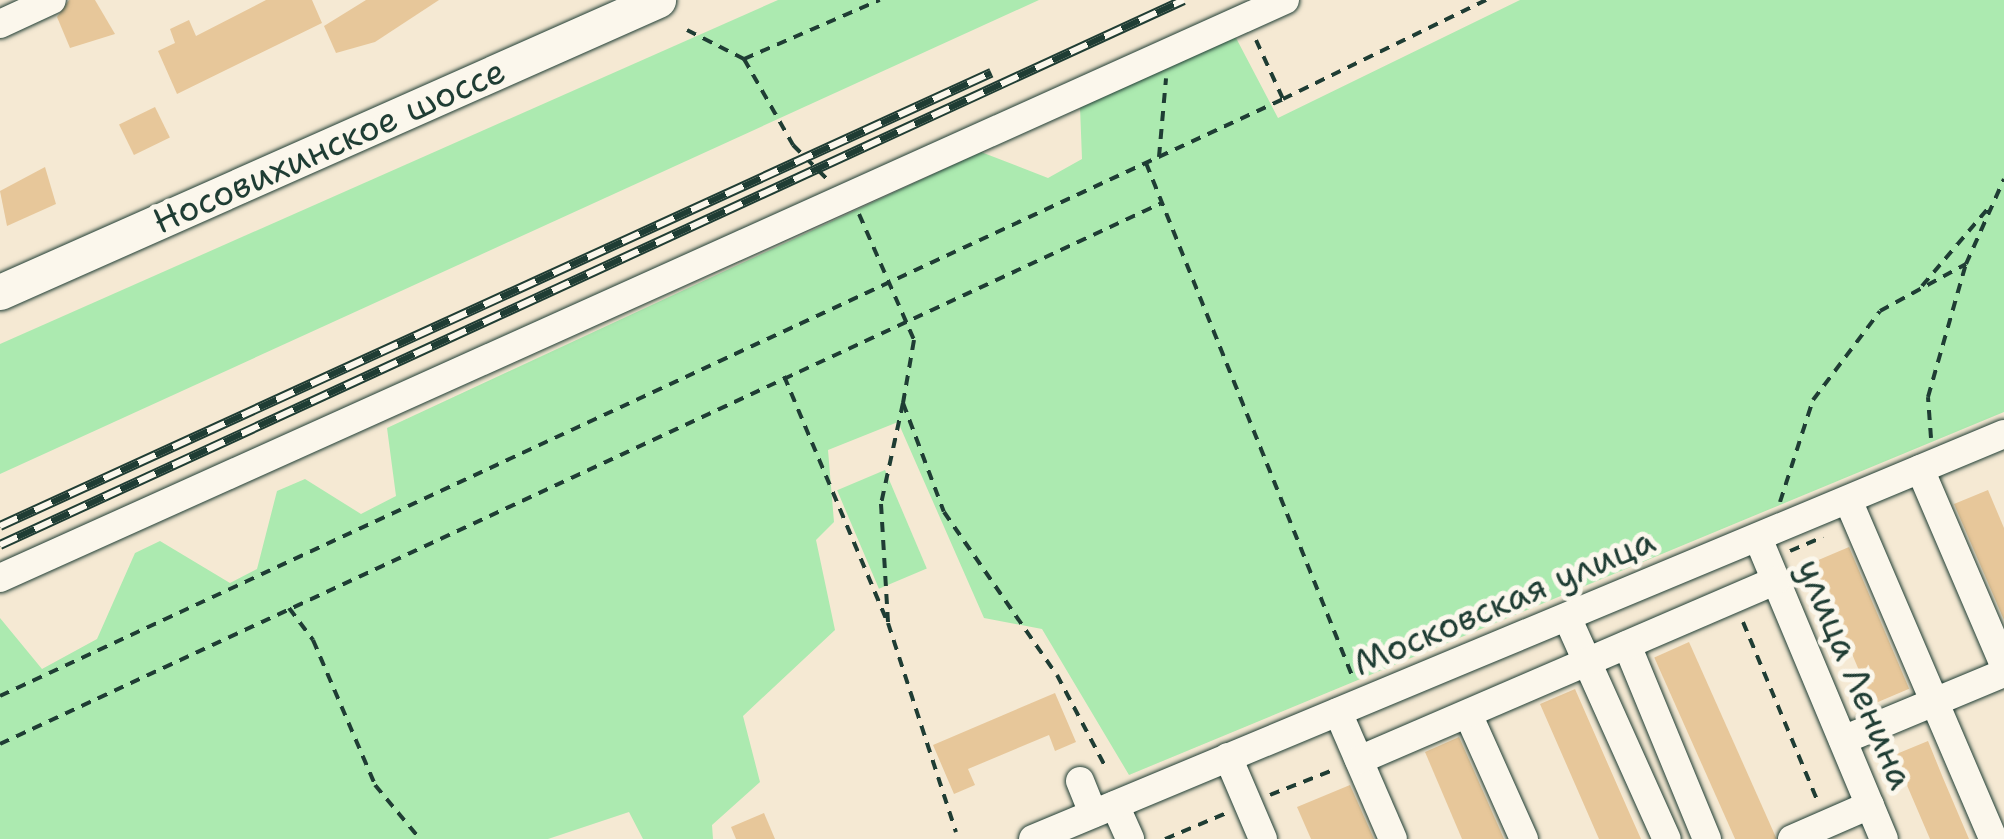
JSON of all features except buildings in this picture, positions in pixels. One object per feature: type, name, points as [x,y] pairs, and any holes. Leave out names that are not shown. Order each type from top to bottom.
[{"type":"main road","name":"Носовихинское шоссе","points":[[0,292],[658,0]]},
{"type":"street","points":[[0,24],[52,0]]},
{"type":"street","points":[[0,578],[1285,0]]},
{"type":"street","name":"Московская улица","points":[[1033,839],[2004,434]]},
{"type":"street","points":[[1843,740],[2002,677],[1926,466]]},
{"type":"street","points":[[1848,500],[1993,839]]},
{"type":"street","name":"улица Ленина","points":[[1766,534],[1776,580],[1882,839]]},
{"type":"street","points":[[1662,577],[1683,621]]},
{"type":"street","points":[[1359,760],[1776,580]]},
{"type":"street","points":[[1568,617],[1667,839]]},
{"type":"street","points":[[1627,645],[1707,839]]},
{"type":"street","points":[[1350,707],[1359,760],[1393,839]]},
{"type":"street","points":[[1468,714],[1524,839]]},
{"type":"street","points":[[1228,757],[1263,839]]},
{"type":"street","points":[[1093,776],[1104,809],[1130,839]]},
{"type":"street","points":[[1792,839],[1870,806]]},
{"type":"path","points":[[744,59],[880,0]]},
{"type":"path","points":[[0,696],[892,288],[1486,0]]},
{"type":"path","points":[[1236,22],[1255,37],[1283,99]]},
{"type":"path","points":[[687,30],[744,59],[793,145],[844,196],[914,340],[880,504],[888,623]]},
{"type":"path","points":[[1159,157],[1162,88],[1178,50]]},
{"type":"path","points":[[1146,163],[1350,707]]},
{"type":"path","points":[[1926,466],[1928,397],[1966,264],[2004,179]]},
{"type":"path","points":[[1918,290],[1994,202]]},
{"type":"path","points":[[0,744],[904,318],[1162,203]]},
{"type":"path","points":[[1766,534],[1814,400],[1880,311],[1966,264]]},
{"type":"path","points":[[784,376],[888,623],[956,832]]},
{"type":"path","points":[[903,403],[944,512],[1057,675],[1093,776]]},
{"type":"path","points":[[1734,600],[1827,824]]},
{"type":"path","points":[[289,608],[313,640],[375,784],[420,839]]},
{"type":"green space","points":[[778,0],[1039,0],[0,474],[0,344]]},
{"type":"green space","points":[[1520,0],[2004,0],[2004,412],[1129,775],[1042,629],[984,618],[898,422],[828,450],[834,522],[816,540],[835,630],[743,716],[760,782],[712,825],[713,839],[643,839],[629,812],[548,839],[0,839],[0,618],[42,669],[97,639],[135,553],[160,541],[230,583],[257,569],[277,491],[305,479],[361,514],[396,496],[387,428],[981,152],[1048,178],[1082,159],[1080,107],[1235,36],[1278,118]]},
{"type":"green space","points":[[885,470],[927,568],[879,589],[837,490]]},
{"type":"railway","points":[[0,545],[1184,0]]},
{"type":"railway","points":[[0,526],[991,73]]}]
